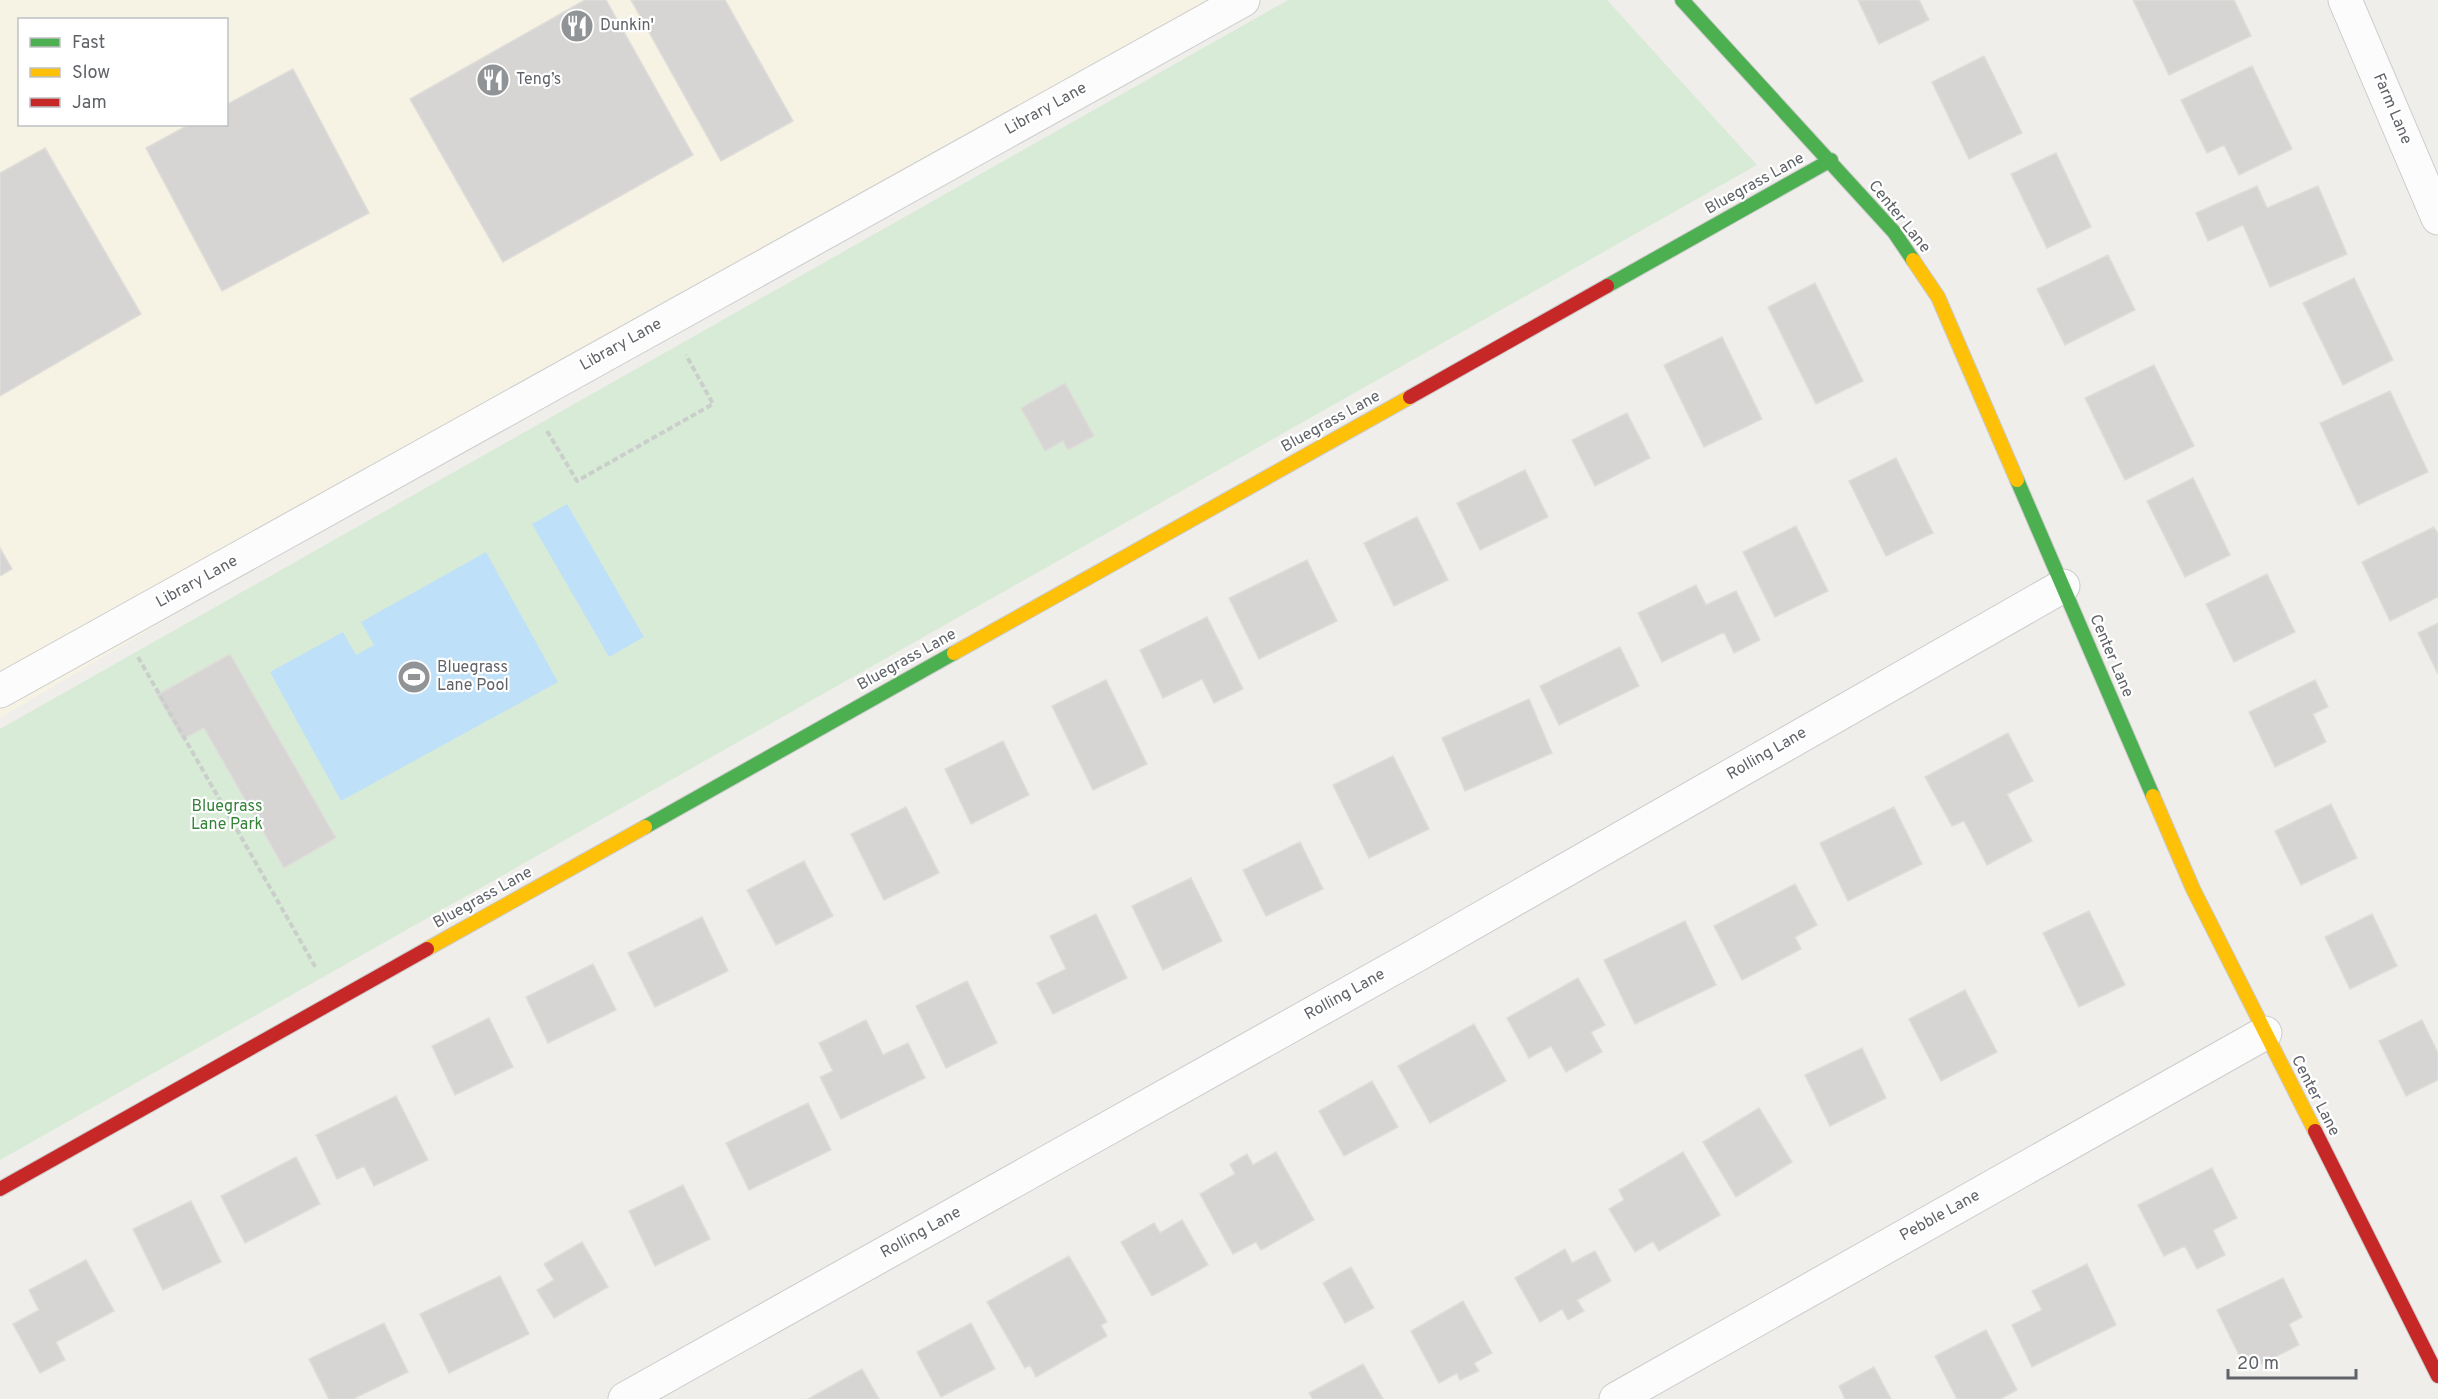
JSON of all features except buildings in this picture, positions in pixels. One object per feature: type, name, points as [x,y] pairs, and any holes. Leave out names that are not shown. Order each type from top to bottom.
[{"type":"street","name":"Library Lane","points":[[0,691],[1243,0]]},
{"type":"street","name":"Center Lane","points":[[1682,0],[1831,160],[1894,232],[1938,297],[2193,889],[2438,1376]]},
{"type":"street","name":"Farm Lane","points":[[2345,0],[2438,218]]},
{"type":"street","name":"Bluegrass Lane","points":[[0,1189],[1831,160]]},
{"type":"street","name":"Rolling Lane","points":[[625,1399],[1415,956],[2063,585]]},
{"type":"street","name":"Pebble Lane","points":[[1616,1399],[2265,1033]]},
{"type":"path","points":[[527,398],[577,482],[713,404],[666,320]]},
{"type":"path","points":[[120,625],[334,1001]]},
{"type":"shaded area","points":[[0,0],[1211,0],[0,718]]},
{"type":"green space","name":"Bluegrass Lane Park","points":[[1288,0],[1607,0],[1757,165],[0,1160],[0,729]]},
{"type":"water","points":[[567,504],[644,637],[609,657],[532,524]]},
{"type":"water","name":"Bluegrass Lane Pool","points":[[486,552],[558,682],[341,801],[270,672],[343,632],[356,655],[374,645],[361,622]]},
{"type":"traffic: fast","points":[[1682,0],[1894,232],[1913,260]]},
{"type":"traffic: fast","points":[[1607,286],[1831,160]]},
{"type":"traffic: fast","points":[[2017,480],[2153,796]]},
{"type":"traffic: fast","points":[[645,827],[954,653]]},
{"type":"traffic: slow","points":[[1913,260],[1938,297],[2017,480]]},
{"type":"traffic: slow","points":[[954,653],[1410,397]]},
{"type":"traffic: slow","points":[[2153,796],[2193,889],[2315,1131]]},
{"type":"traffic: slow","points":[[427,949],[645,827]]},
{"type":"traffic: jam","points":[[1410,397],[1607,286]]},
{"type":"traffic: jam","points":[[0,1189],[427,949]]},
{"type":"traffic: jam","points":[[2315,1131],[2438,1376]]},
{"type":"place","name":"Dunkin'","points":[[577,26]]},
{"type":"place","name":"Teng’s","points":[[493,80]]},
{"type":"place","name":"Bluegrass Lane Pool","points":[[414,677]]}]
